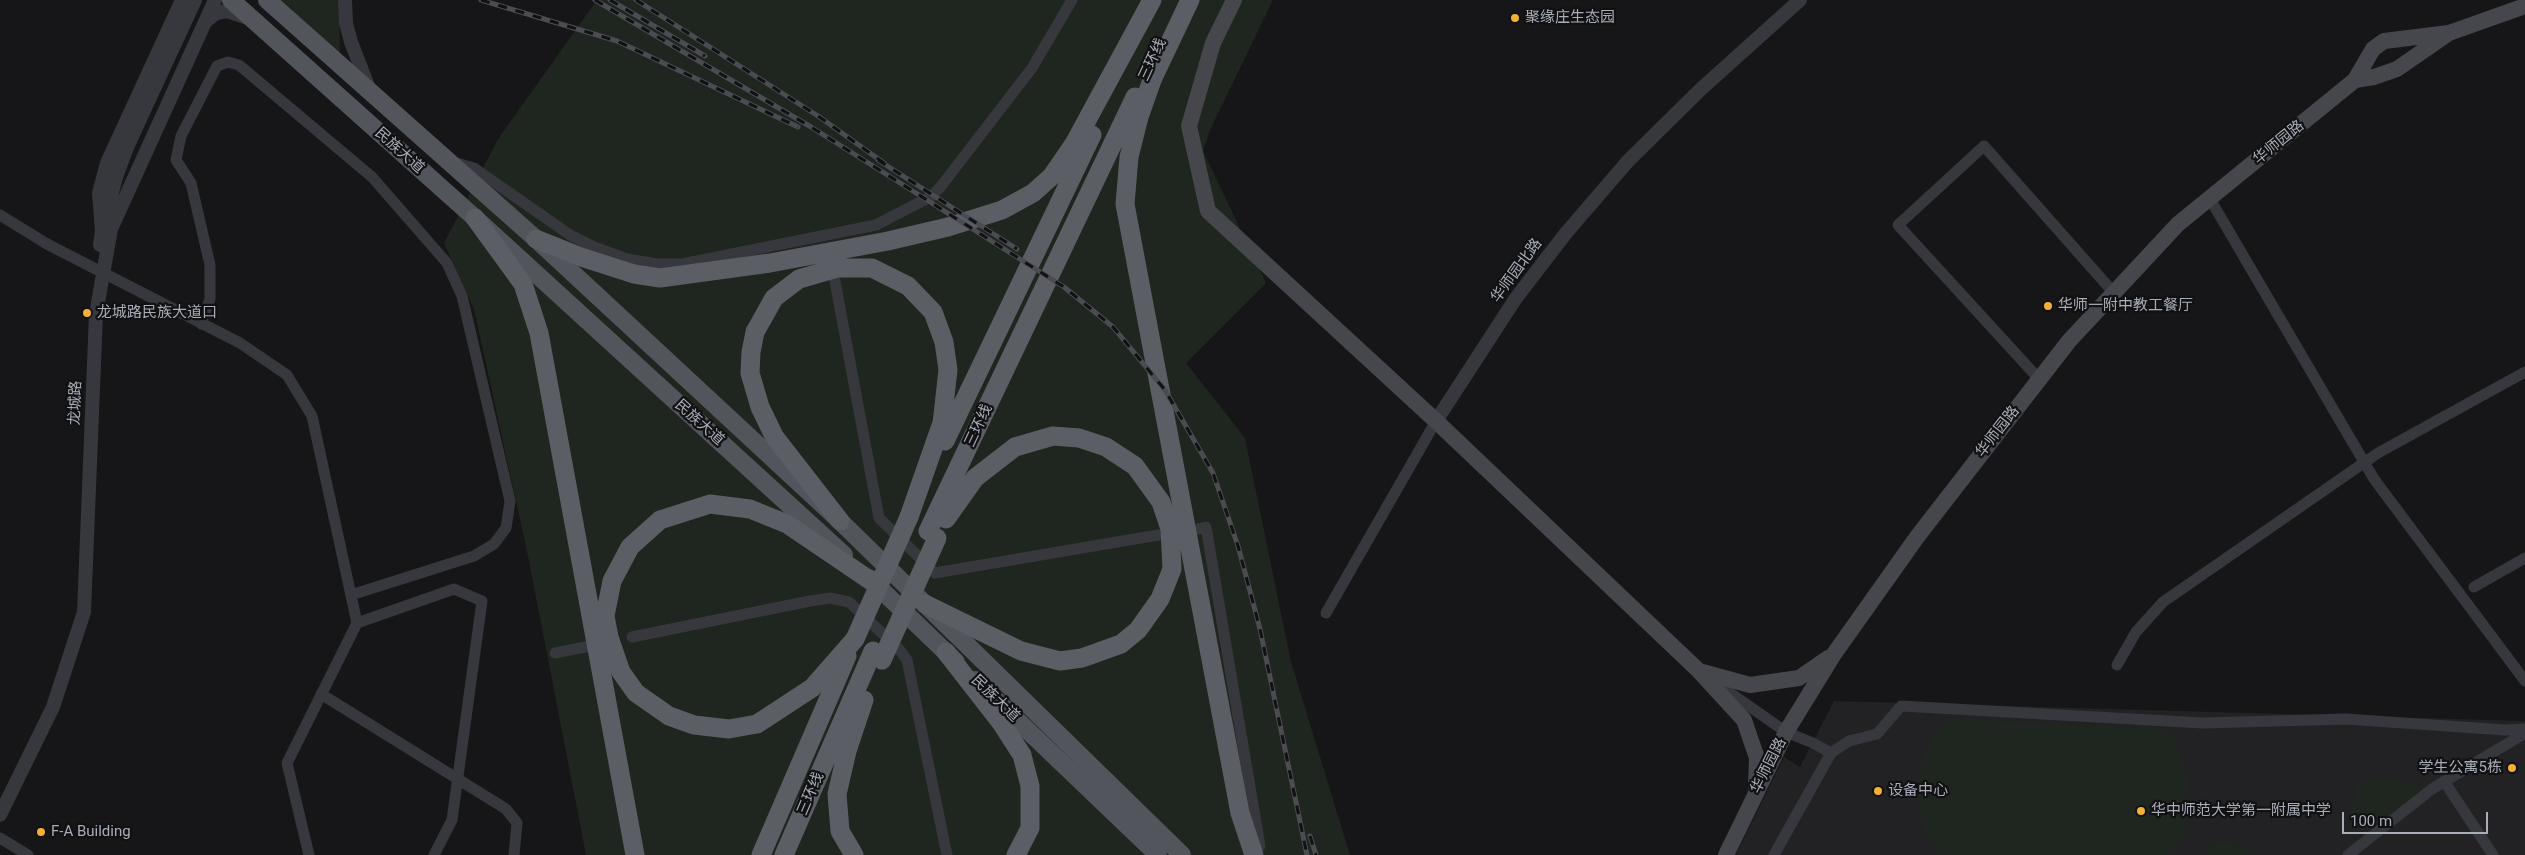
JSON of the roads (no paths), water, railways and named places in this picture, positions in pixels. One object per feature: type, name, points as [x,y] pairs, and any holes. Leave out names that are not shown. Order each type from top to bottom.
[{"type":"highway","points":[[536,239],[599,263],[634,274],[660,278],[770,263],[888,241],[948,227],[1002,210],[1033,194],[1057,168],[1074,144],[1152,0]]},
{"type":"highway","name":"三环线","points":[[761,855],[909,517],[1157,0]]},
{"type":"highway","name":"三环线","points":[[784,855],[1181,0]]},
{"type":"highway","points":[[946,519],[1034,326],[1190,0]]},
{"type":"highway","points":[[1152,80],[1139,117],[1129,157],[1125,204],[1240,813],[1254,855]]},
{"type":"highway","points":[[475,218],[523,284],[539,333],[635,855]]},
{"type":"highway","points":[[840,521],[774,436],[760,407],[750,372],[755,332],[774,298],[799,279],[837,268],[872,268],[908,286],[933,312],[944,342],[948,370],[942,423],[909,517]]},
{"type":"highway","points":[[925,604],[1021,651],[1060,661],[1082,658],[1121,644],[1138,630],[1160,600],[1172,569],[1170,529],[1161,502],[1135,466],[1106,447],[1079,438],[1053,436],[1015,447],[976,478],[933,534]]},
{"type":"highway","points":[[855,639],[812,688],[757,724],[730,729],[694,725],[669,716],[636,693],[621,672],[609,637],[605,616],[612,581],[630,547],[660,520],[710,504],[750,509],[786,524],[874,582]]},
{"type":"highway","points":[[946,652],[1002,724],[1022,755],[1030,786],[1030,828],[1016,855]]},
{"type":"highway","points":[[854,855],[840,831],[837,794],[847,751],[877,655]]},
{"type":"highway","points":[[796,855],[864,700]]},
{"type":"main road","name":"民族大道","points":[[231,0],[475,218],[874,582],[1158,855]]},
{"type":"main road","name":"民族大道","points":[[267,0],[536,239],[840,521],[1182,855]]},
{"type":"main road","points":[[1234,0],[1213,43],[1189,126],[1208,212],[1436,421],[1699,671],[1744,720],[1757,758],[1756,793]]},
{"type":"main road","points":[[2355,80],[2373,49],[2384,41],[2449,33],[2525,6]]},
{"type":"main road","points":[[2355,80],[2374,77],[2397,69],[2449,33]]},
{"type":"main road","name":"华师园路","points":[[1726,855],[1786,732],[1834,654],[1917,536],[2038,379],[2069,341],[2178,224],[2355,80]]},
{"type":"main road","points":[[1699,671],[1750,685],[1799,678],[1834,654]]},
{"type":"street","name":"龙城路","points":[[0,814],[53,708],[84,612],[96,314],[100,270],[107,230],[214,0]]},
{"type":"street","points":[[345,0],[346,23],[351,42],[371,92]]},
{"type":"street","points":[[449,161],[474,168],[570,235],[594,247],[627,259],[657,264],[682,264],[826,240],[876,226],[932,196],[1032,68],[1072,0]]},
{"type":"street","name":"华师园北路","points":[[1326,614],[1436,421],[1516,298],[1566,232],[1610,182],[1701,89],[1800,0]]},
{"type":"street","name":"龙城路","points":[[107,230],[99,193],[107,163],[181,1]]},
{"type":"street","points":[[107,230],[110,196],[130,146],[197,2]]},
{"type":"street","points":[[201,27],[216,13],[227,11],[251,19]]},
{"type":"street","points":[[201,324],[210,299],[210,265],[191,183],[176,160],[181,136],[217,66],[228,62],[239,65],[372,178],[447,263],[462,296],[510,501],[506,528],[494,544],[474,556],[350,595]]},
{"type":"street","points":[[2038,379],[1898,225],[1984,146],[2114,293]]},
{"type":"street","points":[[2210,199],[2363,463],[2525,681]]},
{"type":"street","points":[[0,215],[47,244],[240,343],[287,375],[312,416],[356,622],[287,763],[309,855]]},
{"type":"street","name":"龙城路","points":[[0,794],[46,703],[76,607],[87,313],[100,270]]},
{"type":"street","points":[[834,276],[879,518],[935,574],[1164,534]]},
{"type":"street","points":[[2117,665],[2136,632],[2162,602],[2378,452],[2525,372]]},
{"type":"street","points":[[1194,530],[1206,527],[1257,837],[1263,855]]},
{"type":"street","points":[[2474,587],[2525,558]]},
{"type":"street","points":[[356,622],[454,589],[482,601],[452,820],[434,855]]},
{"type":"street","points":[[632,637],[810,601],[830,598],[849,602],[899,649],[907,660],[947,855]]},
{"type":"street","points":[[554,653],[590,646]]},
{"type":"street","points":[[1699,671],[1786,732],[1813,742],[1830,753]]},
{"type":"street","points":[[321,694],[506,809],[517,823],[514,855]]},
{"type":"street","points":[[1774,855],[1830,753],[1849,741],[1877,734],[1902,706],[2203,723],[2346,719],[2505,730],[2525,729]]},
{"type":"street","points":[[2348,855],[2444,781],[2525,734]]},
{"type":"street","points":[[2444,781],[2493,855]]},
{"type":"street","points":[[0,838],[28,855]]},
{"type":"railway","points":[[481,0],[617,41],[798,127]]},
{"type":"railway","points":[[595,0],[811,127],[897,181],[1064,287],[1113,327],[1165,390],[1213,473],[1238,546],[1260,629],[1307,855]]},
{"type":"railway","points":[[610,0],[705,56]]},
{"type":"railway","points":[[636,0],[818,116],[884,163]]},
{"type":"railway","points":[[878,160],[1017,249]]},
{"type":"railway","points":[[1310,836],[1316,855]]},
{"type":"place","name":"聚缘庄生态园","points":[[1515,18]]},
{"type":"place","name":"华师一附中教工餐厅","points":[[2048,306]]},
{"type":"place","name":"龙城路民族大道口","points":[[87,313]]},
{"type":"place","name":"学生公寓5栋","points":[[2512,768]]},
{"type":"place","name":"设备中心","points":[[1878,791]]},
{"type":"place","name":"华中师范大学第一附属中学","points":[[2141,811]]},
{"type":"place","name":"F-A Building","points":[[41,832]]}]
